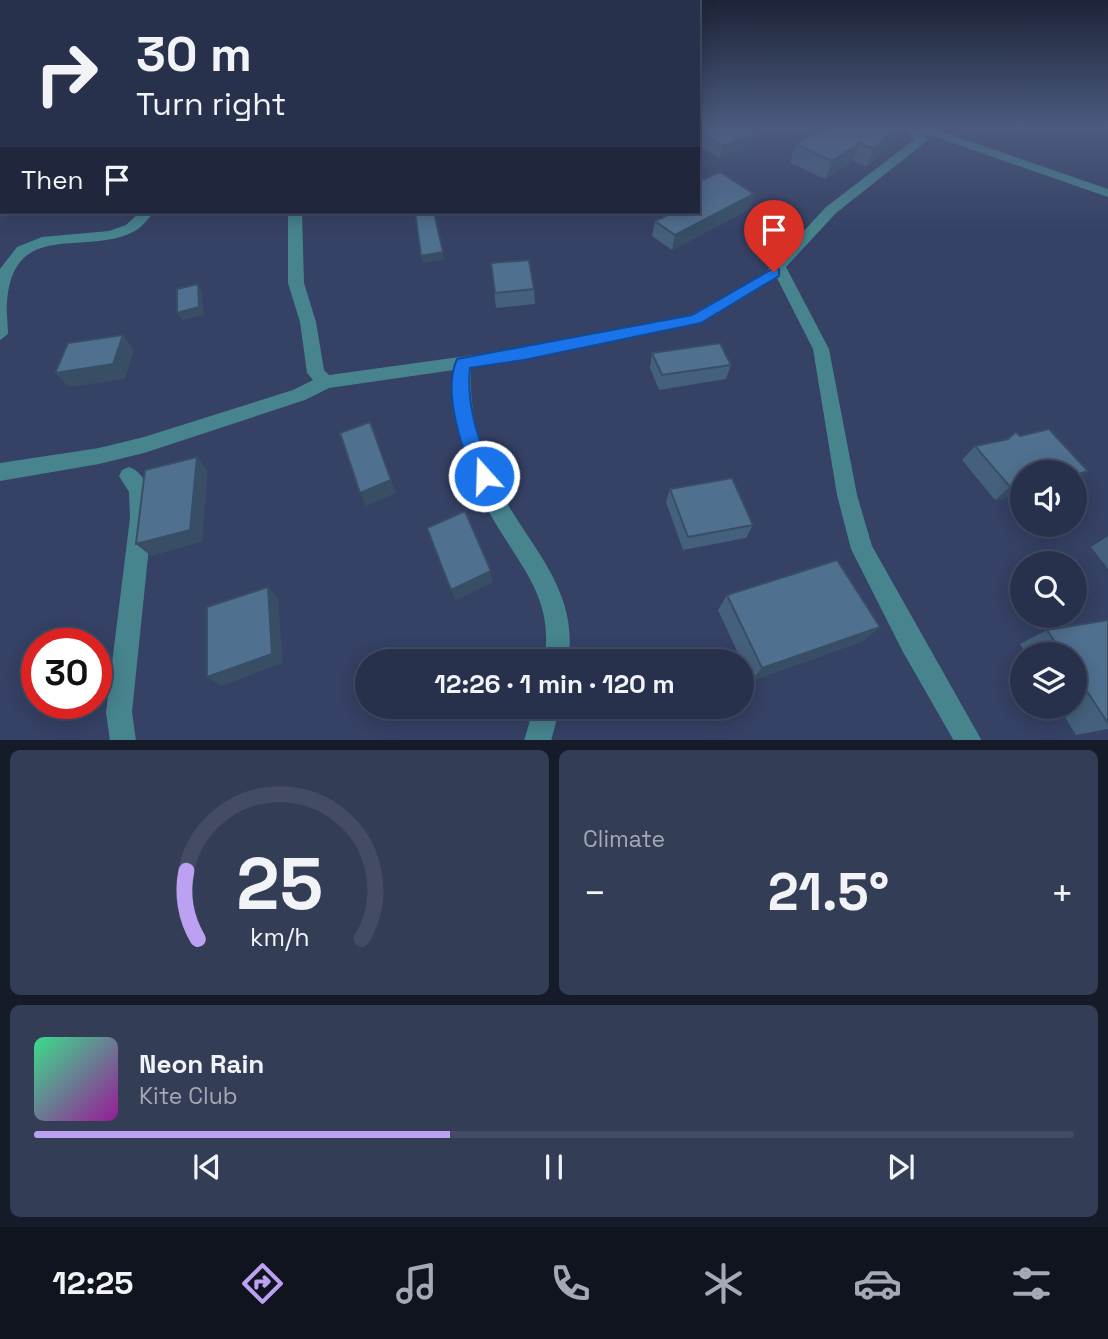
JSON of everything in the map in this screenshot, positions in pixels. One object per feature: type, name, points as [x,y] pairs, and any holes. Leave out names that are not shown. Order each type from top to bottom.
[{"type":"street","points":[[0,472],[99,456],[144,445],[299,395],[326,382],[524,354],[696,319],[770,276],[831,210],[894,162]]},
{"type":"street","points":[[1017,162],[1108,193]]},
{"type":"street","points":[[0,300],[13,261],[34,242],[116,234],[135,227],[145,214]]},
{"type":"street","points":[[295,214],[296,283],[308,322],[316,373],[326,382]]},
{"type":"street","points":[[778,266],[821,349],[846,495],[862,549],[969,740]]},
{"type":"street","points":[[0,307],[0,334]]},
{"type":"street","points":[[463,363],[460,386],[464,421],[492,497],[536,568],[556,614],[560,637],[558,649]]},
{"type":"street","points":[[123,740],[119,712],[141,517],[139,490],[129,476]]},
{"type":"street","points":[[537,740],[543,719]]},
{"type":"building","points":[[720,172],[754,194],[675,235],[655,221],[670,214],[700,214],[700,181]]},
{"type":"building","points":[[415,214],[434,214],[443,252],[421,256]]},
{"type":"building","points":[[529,260],[534,289],[495,293],[491,263]]},
{"type":"building","points":[[198,284],[199,307],[177,313],[177,289]]},
{"type":"building","points":[[123,335],[113,364],[55,373],[68,343]]},
{"type":"building","points":[[720,343],[731,365],[662,375],[652,353]]},
{"type":"building","points":[[370,422],[391,480],[360,493],[340,433]]},
{"type":"building","points":[[1049,429],[1078,460],[1010,460],[1010,487],[975,446],[1008,439],[1016,432],[1020,436]]},
{"type":"building","points":[[197,457],[190,530],[136,544],[145,470]]},
{"type":"building","points":[[732,478],[753,525],[688,537],[670,489]]},
{"type":"building","points":[[465,511],[491,571],[451,590],[427,528]]},
{"type":"building","points":[[837,560],[880,627],[762,668],[727,595]]},
{"type":"building","points":[[268,587],[272,654],[207,677],[207,607]]},
{"type":"building","points":[[1108,620],[1108,723],[1087,692],[1087,642],[1055,642],[1047,630],[1087,628],[1087,623]]},
{"type":"route","points":[[484,476],[464,421],[460,386],[463,363],[524,354],[696,319],[774,272]]}]
